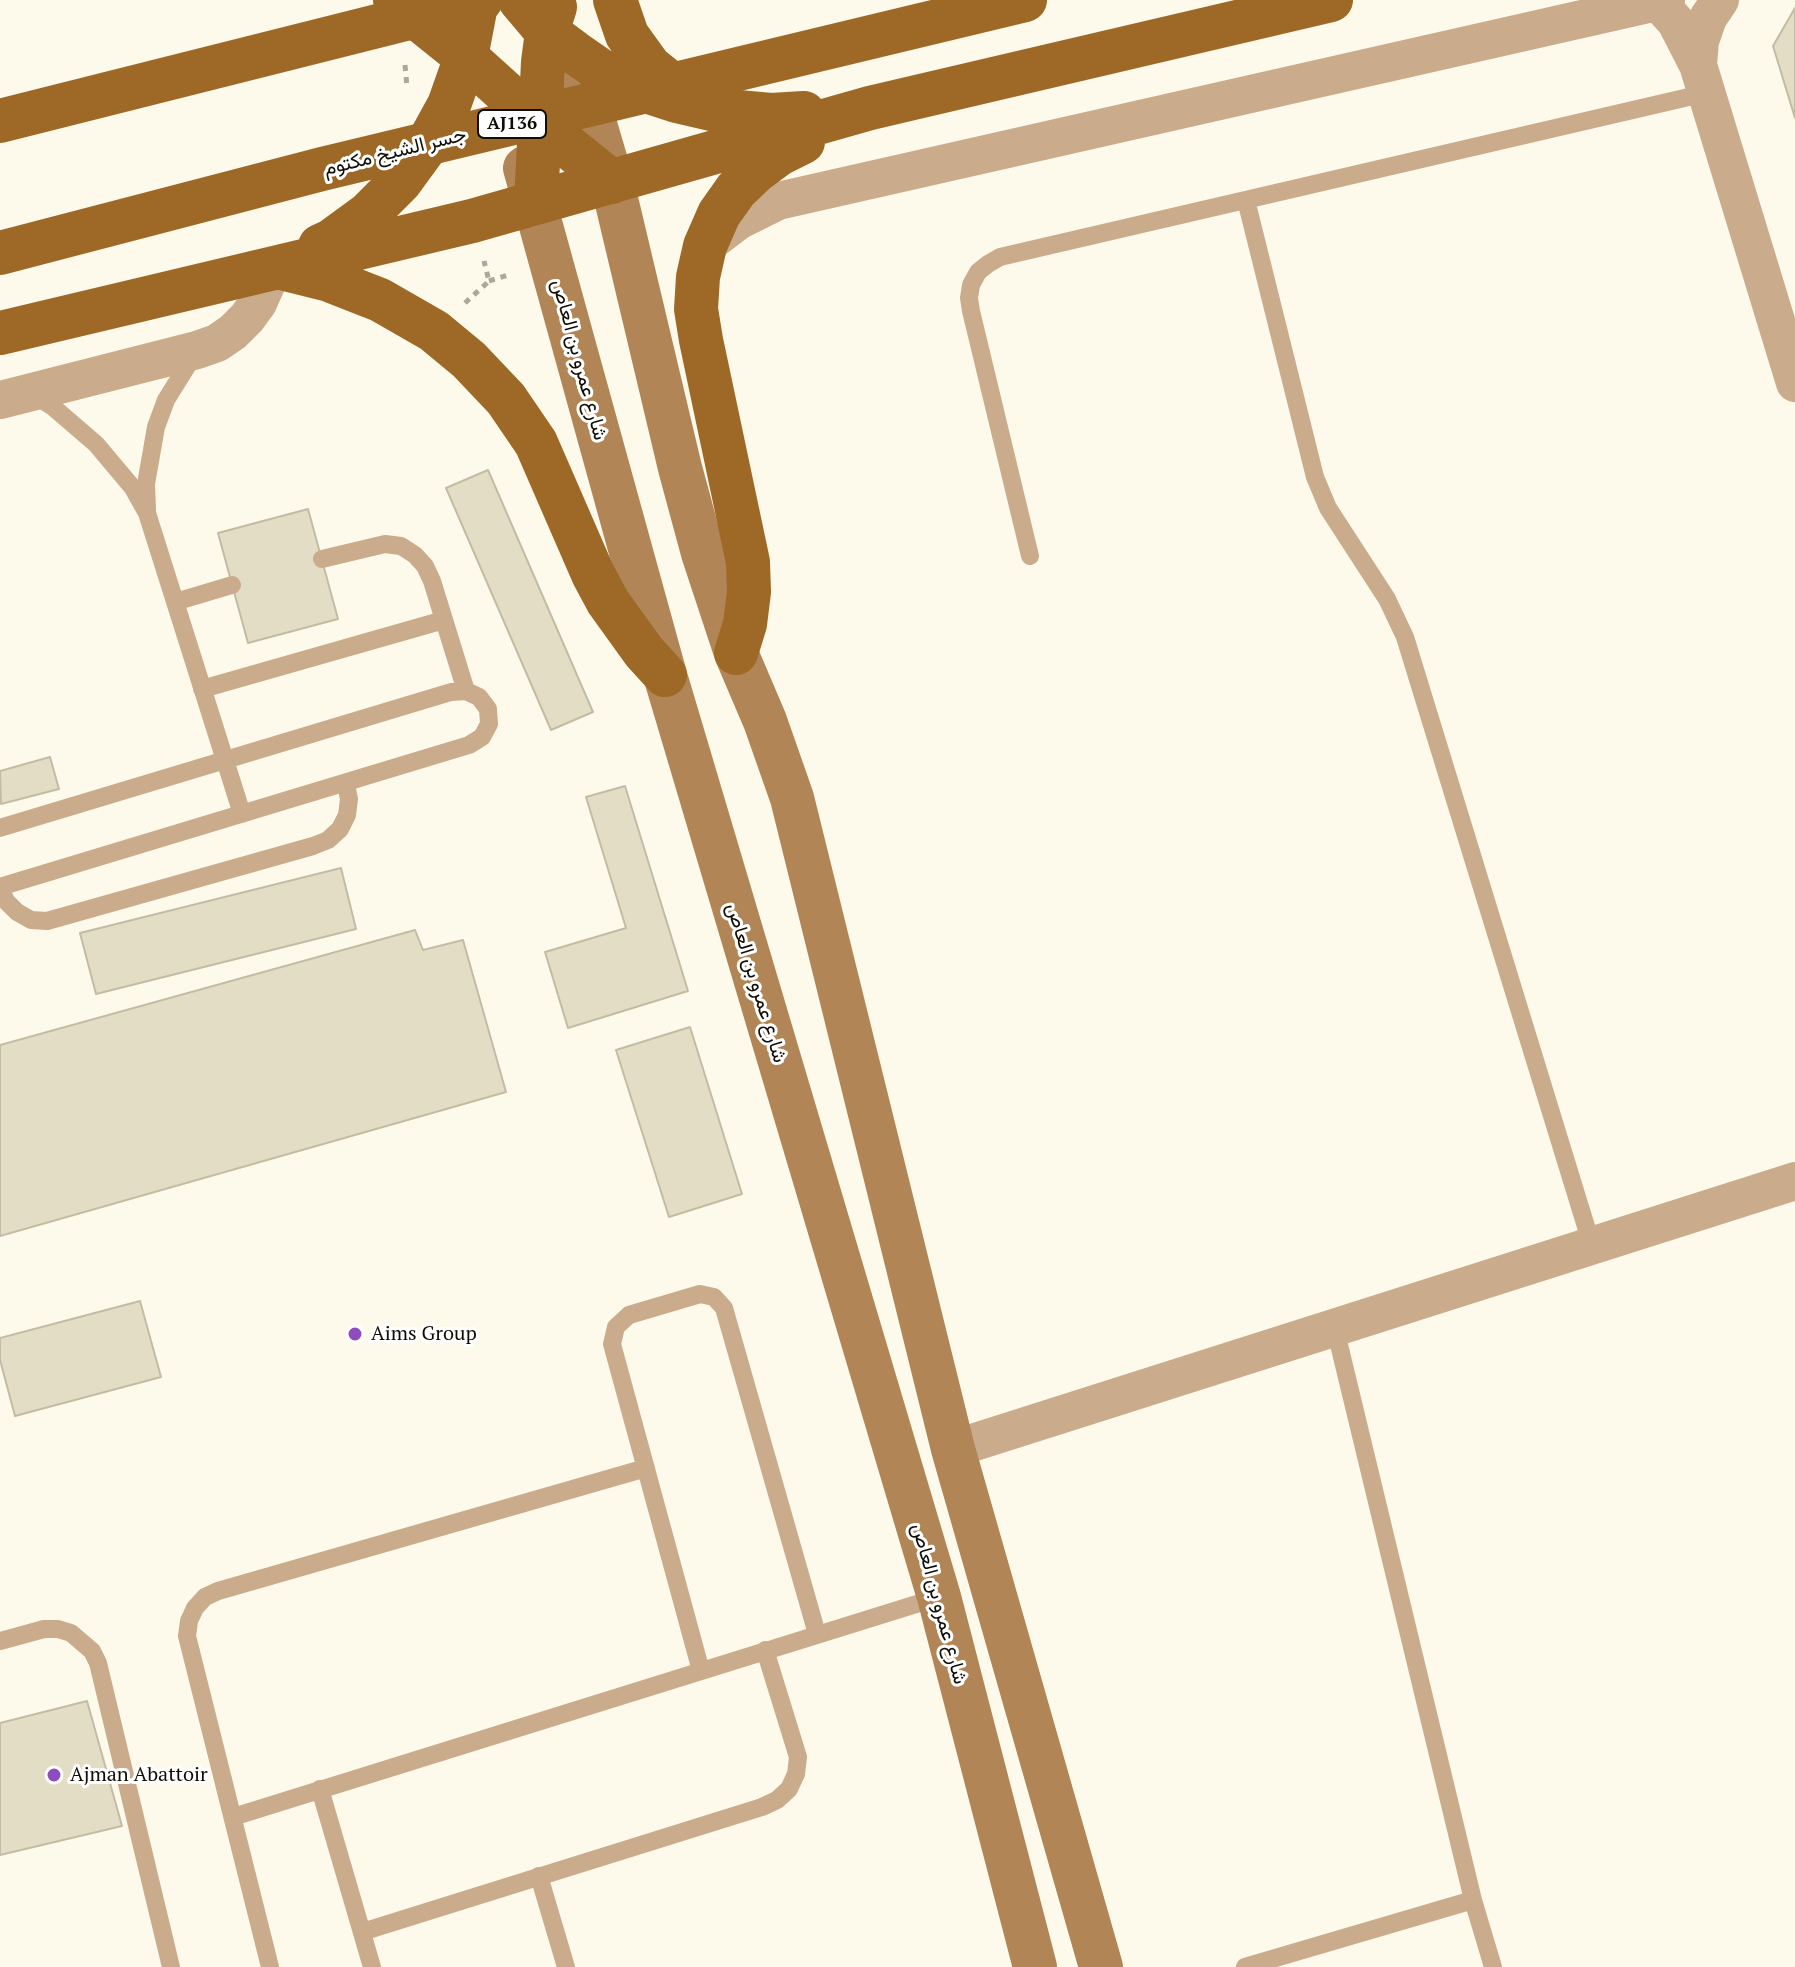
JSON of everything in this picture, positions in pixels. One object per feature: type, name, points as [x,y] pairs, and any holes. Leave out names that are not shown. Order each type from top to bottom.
[{"type":"main road","points":[[395,0],[612,182]]},
{"type":"main road","points":[[615,0],[627,35],[650,67],[680,93],[716,110]]},
{"type":"main road","name":"جسر الشيخ مكتوم","points":[[0,253],[322,169],[1025,0]]},
{"type":"main road","points":[[0,333],[472,221],[870,108],[1331,0]]},
{"type":"main road","points":[[0,121],[477,2],[466,57],[449,105],[427,145],[400,182],[368,214],[331,241],[274,267]]},
{"type":"main road","name":"شارع عمرو بن العاص","points":[[477,2],[536,203],[665,675],[939,1597],[1035,1967]]},
{"type":"main road","points":[[551,17],[600,70],[637,88],[677,101],[716,110],[771,115],[870,108]]},
{"type":"main road","points":[[536,203],[539,123],[551,17]]},
{"type":"main road","points":[[551,17],[612,182],[703,553],[736,653],[765,721],[796,813],[953,1449],[1101,1967]]},
{"type":"main road","points":[[736,653],[745,624],[749,592],[748,562],[696,309],[698,277],[705,246],[719,214],[736,190],[756,171],[779,154],[870,108]]},
{"type":"main road","points":[[274,267],[329,280],[380,300],[434,331],[506,399],[536,443],[608,602],[665,675]]},
{"type":"street","points":[[1702,79],[1700,41],[1708,18],[1720,0]]},
{"type":"street","points":[[705,246],[738,221],[778,201],[1660,1],[1676,22],[1702,79],[1795,383]]},
{"type":"street","points":[[14,396],[197,350],[225,337],[247,318],[258,303],[274,267]]},
{"type":"street","points":[[953,1449],[1795,1181]]},
{"type":"lane","points":[[1030,556],[971,311],[969,298],[978,272],[1000,257],[1246,200],[1702,79]]},
{"type":"lane","points":[[1246,200],[1315,477],[1328,508],[1387,599],[1405,637],[1592,1246]]},
{"type":"lane","points":[[147,513],[146,484],[156,427],[166,400],[197,350]]},
{"type":"lane","points":[[14,396],[53,407],[96,444],[133,488],[147,513],[242,814]]},
{"type":"lane","points":[[322,559],[385,544],[401,546],[415,555],[425,566],[466,691]]},
{"type":"lane","points":[[175,602],[232,585]]},
{"type":"lane","points":[[202,689],[444,620]]},
{"type":"lane","points":[[0,828],[451,692],[466,691],[479,697],[488,709],[489,724],[482,737],[469,745],[0,888],[6,901],[17,912],[31,920],[47,921],[313,846],[328,840],[340,829],[347,815],[349,799],[346,784]]},
{"type":"lane","points":[[701,1671],[612,1344],[616,1327],[629,1315],[700,1294],[714,1297],[724,1308],[817,1634]]},
{"type":"lane","points":[[1335,1328],[1473,1900],[1493,1967]]},
{"type":"lane","points":[[270,1967],[187,1636],[195,1608],[205,1597],[218,1591],[646,1468]]},
{"type":"lane","points":[[233,1817],[939,1597]]},
{"type":"lane","points":[[0,1641],[44,1629],[58,1629],[71,1633],[92,1651],[98,1663],[171,1967]]},
{"type":"lane","points":[[362,1932],[777,1800],[789,1789],[796,1774],[798,1757],[765,1650]]},
{"type":"lane","points":[[320,1789],[372,1967]]},
{"type":"lane","points":[[539,1876],[566,1967]]},
{"type":"lane","points":[[1245,1967],[1473,1900]]},
{"type":"building","points":[[1795,8],[1795,118],[1773,46]]},
{"type":"building","points":[[488,470],[593,712],[551,730],[446,488]]},
{"type":"building","points":[[308,509],[338,619],[248,643],[218,533]]},
{"type":"building","points":[[50,757],[59,789],[1,804],[0,771]]},
{"type":"building","points":[[625,786],[688,991],[568,1028],[545,952],[626,928],[586,797]]},
{"type":"building","points":[[341,868],[356,929],[96,994],[80,933]]},
{"type":"building","points":[[415,930],[423,950],[463,940],[506,1092],[0,1236],[0,1045]]},
{"type":"building","points":[[690,1027],[742,1194],[669,1217],[616,1050]]},
{"type":"building","points":[[140,1301],[161,1377],[15,1416],[0,1360],[0,1338]]},
{"type":"building","name":"Ajman Abattoir","points":[[87,1701],[122,1826],[0,1855],[0,1723]]},
{"type":"place","name":"Aims Group","points":[[355,1334]]},
{"type":"place","name":"Ajman Abattoir","points":[[54,1775]]}]
